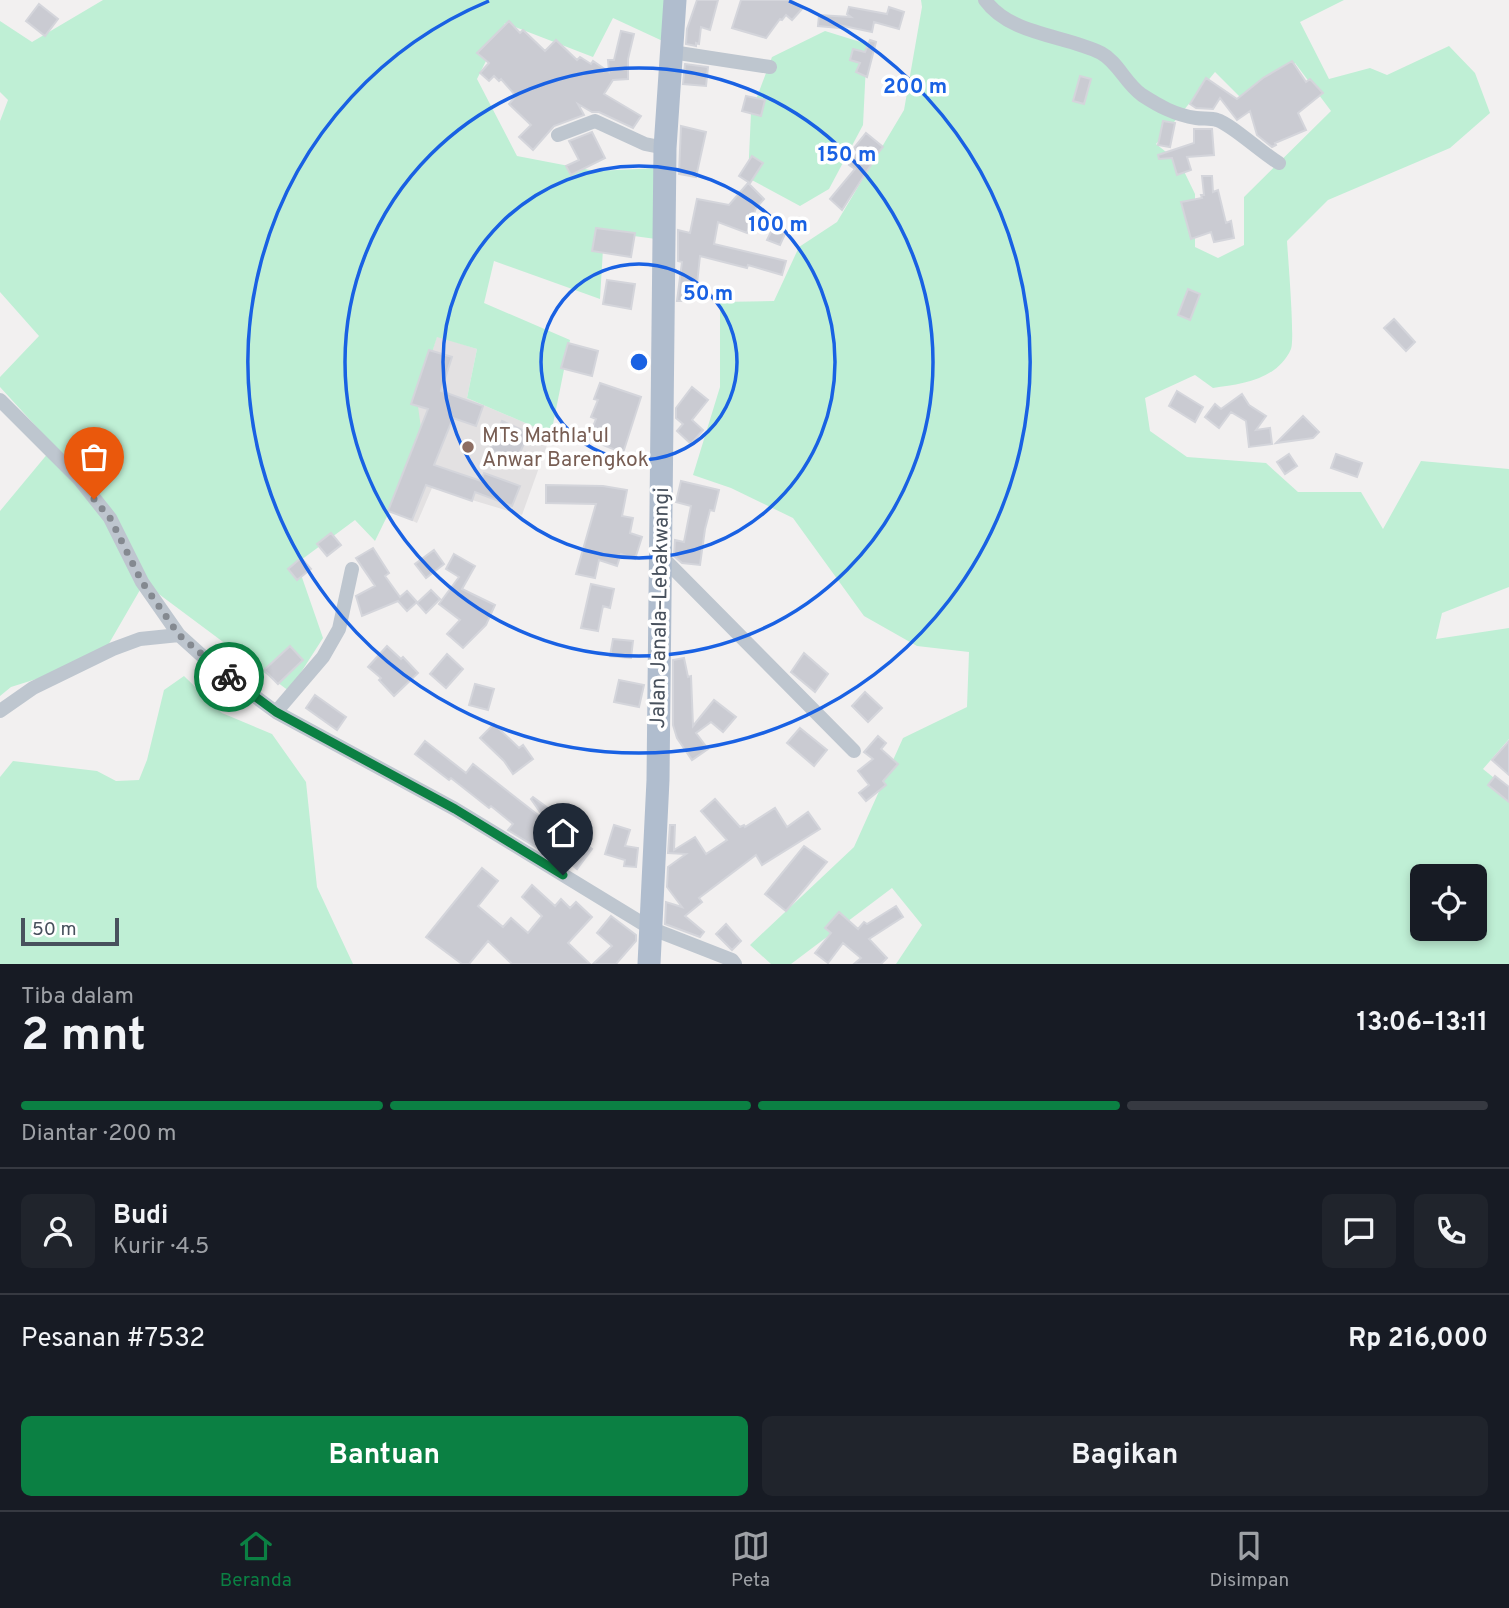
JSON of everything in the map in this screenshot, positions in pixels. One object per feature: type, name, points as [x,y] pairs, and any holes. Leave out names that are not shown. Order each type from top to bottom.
[{"type":"main road","name":"Jalan Janala–Lebakwangi","points":[[649,964],[658,780],[664,148],[675,0]]},
{"type":"street","points":[[985,0],[993,12],[1026,28],[1100,52],[1113,61],[1120,74],[1138,92],[1168,111],[1194,118],[1219,120],[1279,163]]},
{"type":"street","points":[[673,52],[770,66]]},
{"type":"street","points":[[558,135],[595,121],[645,144],[664,148]]},
{"type":"street","points":[[0,400],[79,480],[110,518],[142,582],[179,635],[210,663],[276,712],[455,809],[650,928],[732,960],[736,964]]},
{"type":"street","points":[[660,555],[854,751]]},
{"type":"street","points":[[276,712],[323,657],[339,629],[352,569]]},
{"type":"street","points":[[0,711],[33,688],[113,649],[140,639],[179,635]]},
{"type":"shaded area","points":[[437,336],[477,349],[467,398],[551,434],[522,515],[432,488],[417,523],[392,511],[417,399]]},
{"type":"green space","points":[[103,0],[672,0],[667,43],[613,18],[593,57],[505,23],[477,79],[517,156],[595,171],[660,168],[656,239],[604,232],[600,299],[494,261],[484,303],[570,340],[551,434],[467,398],[477,349],[437,337],[417,399],[423,443],[375,541],[355,520],[297,563],[323,638],[289,691],[144,583],[100,659],[11,687],[0,696],[0,511],[54,446],[0,387],[0,377],[39,336],[0,292],[0,121],[8,100],[0,92],[0,21],[32,42]]},
{"type":"green space","points":[[921,0],[1344,0],[1300,22],[1329,79],[1370,68],[1387,75],[1449,46],[1475,73],[1490,113],[1450,148],[1328,200],[1287,241],[1292,342],[1291,349],[1277,368],[1258,379],[1213,388],[1195,375],[1145,398],[1150,431],[1187,457],[1266,463],[1298,492],[1361,492],[1383,529],[1421,461],[1509,469],[1509,587],[1442,613],[1436,639],[1509,628],[1509,739],[1483,769],[1509,790],[1509,964],[896,964],[922,925],[892,888],[791,964],[771,964],[750,945],[854,847],[903,738],[967,707],[969,652],[917,646],[864,616],[793,518],[731,488],[693,475],[720,387],[720,302],[774,301],[799,247],[837,222],[904,110]],"holes":[[[1295,63],[1331,111],[1244,197],[1244,245],[1218,258],[1195,247],[1195,194],[1180,163],[1156,144],[1215,72],[1240,97]]]},
{"type":"green space","points":[[825,31],[867,44],[863,125],[829,189],[800,206],[748,178],[751,113],[772,57]]},
{"type":"green space","points":[[184,676],[222,713],[272,734],[306,782],[317,887],[353,964],[0,964],[0,777],[13,761],[97,771],[116,781],[139,780],[147,760],[164,690]]},
{"type":"building","points":[[697,0],[718,0],[710,30],[701,27],[699,44],[696,43],[696,46],[686,44],[687,29]]},
{"type":"building","points":[[741,0],[791,0],[803,8],[792,20],[786,15],[780,19],[766,38],[732,28]]},
{"type":"building","points":[[39,4],[58,19],[45,36],[26,21]]},
{"type":"building","points":[[849,7],[887,14],[889,7],[904,12],[899,29],[874,22],[872,32],[839,25],[839,28],[818,26],[819,15],[851,17],[847,14]]},
{"type":"building","points":[[509,21],[520,33],[523,30],[545,51],[556,40],[577,60],[580,57],[591,64],[593,61],[609,72],[608,60],[614,60],[621,31],[634,34],[628,59],[628,79],[613,80],[604,94],[641,116],[633,128],[578,104],[584,115],[554,126],[533,150],[519,137],[531,125],[509,104],[516,96],[501,79],[499,81],[494,76],[489,81],[480,73],[489,63],[477,53]]},
{"type":"building","points":[[870,40],[876,42],[867,77],[856,72],[860,63],[850,60],[853,49],[865,52]]},
{"type":"building","points":[[1292,61],[1306,82],[1310,79],[1323,93],[1298,113],[1306,130],[1275,143],[1272,147],[1257,135],[1250,111],[1237,120],[1220,98],[1213,109],[1196,108],[1190,104],[1206,78],[1237,99],[1263,78]]},
{"type":"building","points":[[685,64],[708,67],[706,86],[683,84]]},
{"type":"building","points":[[1080,76],[1091,79],[1084,104],[1073,101]]},
{"type":"building","points":[[746,96],[765,100],[761,116],[742,111]]},
{"type":"building","points":[[1163,121],[1175,123],[1170,147],[1158,145]]},
{"type":"building","points":[[681,126],[706,132],[696,177],[679,174]]},
{"type":"building","points":[[1194,129],[1212,129],[1214,155],[1187,157],[1191,170],[1177,175],[1172,158],[1159,159],[1158,155],[1194,143]]},
{"type":"building","points":[[592,132],[605,158],[571,175],[566,166],[579,160],[569,141]]},
{"type":"building","points":[[866,133],[883,147],[869,164],[871,165],[842,210],[830,199],[855,169],[849,165],[858,152],[854,148]]},
{"type":"building","points":[[752,156],[763,163],[750,183],[739,176]]},
{"type":"building","points":[[1202,176],[1212,176],[1213,192],[1218,190],[1226,223],[1231,221],[1234,238],[1214,242],[1211,232],[1191,239],[1181,202],[1202,198]]},
{"type":"building","points":[[748,183],[764,199],[756,208],[747,233],[718,222],[714,244],[786,261],[782,275],[700,256],[697,284],[689,283],[689,301],[677,301],[682,262],[678,261],[678,230],[690,233],[697,199],[729,205]]},
{"type":"building","points":[[596,228],[635,233],[631,257],[592,251]]},
{"type":"building","points":[[773,228],[785,234],[780,245],[767,240]]},
{"type":"building","points":[[607,280],[635,284],[631,309],[603,304]]},
{"type":"building","points":[[1188,289],[1200,294],[1190,320],[1178,315]]},
{"type":"building","points":[[1394,319],[1415,342],[1406,351],[1384,328]]},
{"type":"building","points":[[568,343],[598,351],[592,376],[561,368]]},
{"type":"building","points":[[429,350],[452,357],[441,391],[483,406],[476,426],[453,418],[434,465],[481,481],[484,473],[520,486],[512,506],[475,492],[472,501],[426,485],[412,520],[388,511],[428,409],[411,404]]},
{"type":"building","points":[[600,383],[641,397],[623,453],[588,439],[596,419],[591,417],[598,400],[594,399]]},
{"type":"building","points":[[692,387],[708,400],[692,420],[703,430],[691,444],[677,431],[683,424],[676,418],[676,408]]},
{"type":"building","points":[[1177,391],[1203,407],[1195,422],[1169,406]]},
{"type":"building","points":[[1242,394],[1249,405],[1266,416],[1256,430],[1270,428],[1272,444],[1249,447],[1246,421],[1231,412],[1219,428],[1205,417],[1215,404],[1221,409]]},
{"type":"building","points":[[1303,416],[1319,432],[1313,438],[1276,443]]},
{"type":"building","points":[[502,421],[529,433],[516,461],[490,450]]},
{"type":"building","points":[[1289,454],[1297,466],[1285,474],[1277,462]]},
{"type":"building","points":[[1336,454],[1362,463],[1357,477],[1331,468]]},
{"type":"building","points":[[681,481],[719,490],[714,511],[710,510],[705,529],[700,565],[682,563],[674,556],[675,540],[684,542],[691,506],[676,502]]},
{"type":"building","points":[[546,485],[603,486],[627,490],[622,516],[633,518],[630,533],[642,537],[635,559],[621,554],[617,566],[599,560],[595,578],[576,574],[596,504],[546,503]]},
{"type":"building","points":[[331,533],[341,545],[327,556],[317,544]]},
{"type":"building","points":[[373,548],[389,573],[385,576],[400,597],[407,591],[417,602],[407,611],[398,601],[362,616],[356,596],[375,586],[356,558]]},
{"type":"building","points":[[434,550],[444,564],[426,578],[415,564]]},
{"type":"building","points":[[454,554],[475,566],[462,589],[495,605],[486,625],[463,648],[447,634],[460,620],[439,604],[459,577],[446,569]]},
{"type":"building","points":[[301,558],[311,569],[297,580],[288,569]]},
{"type":"building","points":[[591,584],[614,589],[610,608],[603,606],[598,631],[581,628]]},
{"type":"building","points":[[431,590],[440,599],[426,613],[417,603]]},
{"type":"building","points":[[613,639],[633,641],[631,658],[610,656]]},
{"type":"building","points":[[290,646],[303,660],[278,684],[264,670]]},
{"type":"building","points":[[387,646],[401,659],[403,657],[418,673],[394,696],[379,680],[381,678],[368,667]]},
{"type":"building","points":[[804,653],[828,674],[815,692],[791,672]]},
{"type":"building","points":[[447,654],[463,669],[446,688],[430,674]]},
{"type":"building","points":[[684,658],[688,677],[691,676],[693,726],[714,700],[736,717],[723,732],[711,722],[696,733],[708,749],[692,760],[677,738],[673,725],[673,660]]},
{"type":"building","points":[[619,680],[644,685],[639,707],[614,702]]},
{"type":"building","points":[[475,684],[494,689],[488,710],[469,705]]},
{"type":"building","points":[[865,692],[882,708],[868,722],[852,706]]},
{"type":"building","points":[[315,695],[346,717],[337,730],[306,708]]},
{"type":"building","points":[[494,724],[519,748],[523,745],[533,759],[513,774],[504,761],[480,738]]},
{"type":"building","points":[[800,728],[827,750],[814,766],[787,743]]},
{"type":"building","points":[[878,736],[886,743],[881,749],[898,764],[883,781],[886,785],[866,801],[859,793],[869,785],[858,771],[873,759],[864,752]]},
{"type":"building","points":[[425,741],[466,773],[473,764],[547,822],[531,799],[533,797],[574,827],[570,832],[592,849],[577,869],[563,858],[560,862],[508,830],[513,824],[491,806],[489,808],[415,754]]},
{"type":"building","points":[[1509,741],[1509,775],[1492,760]]},
{"type":"building","points":[[1495,776],[1509,787],[1509,802],[1488,785]]},
{"type":"building","points":[[715,799],[740,827],[745,827],[775,808],[787,827],[808,812],[820,829],[762,865],[756,855],[699,898],[702,902],[685,916],[704,932],[700,937],[665,924],[666,902],[682,907],[667,887],[668,867],[686,854],[668,853],[670,825],[675,825],[674,850],[695,837],[706,854],[727,840],[701,811]]},
{"type":"building","points":[[614,825],[630,830],[625,846],[638,848],[636,867],[624,866],[625,860],[605,854]]},
{"type":"building","points":[[804,846],[827,862],[786,911],[765,894]]},
{"type":"building","points":[[482,868],[498,881],[478,906],[503,927],[511,918],[528,933],[542,916],[522,897],[532,885],[555,906],[561,899],[570,908],[576,902],[592,917],[568,943],[590,964],[512,964],[488,941],[469,964],[462,964],[426,937]]},
{"type":"building","points":[[896,906],[903,917],[869,939],[887,958],[881,964],[854,964],[861,958],[843,943],[828,963],[815,953],[831,933],[825,928],[839,912],[858,929],[864,922],[867,924]]},
{"type":"building","points":[[611,916],[636,935],[636,941],[616,964],[593,964],[612,946],[597,933]]},
{"type":"building","points":[[726,924],[741,941],[732,950],[716,934]]},
{"type":"way so far","points":[[94,499],[110,518],[142,582],[179,635],[229,677]]},
{"type":"place","name":"MTs Mathla'ul Anwar Barengkok","points":[[468,447]]},
{"type":"route","points":[[229,677],[276,712],[455,809],[563,875]]}]
